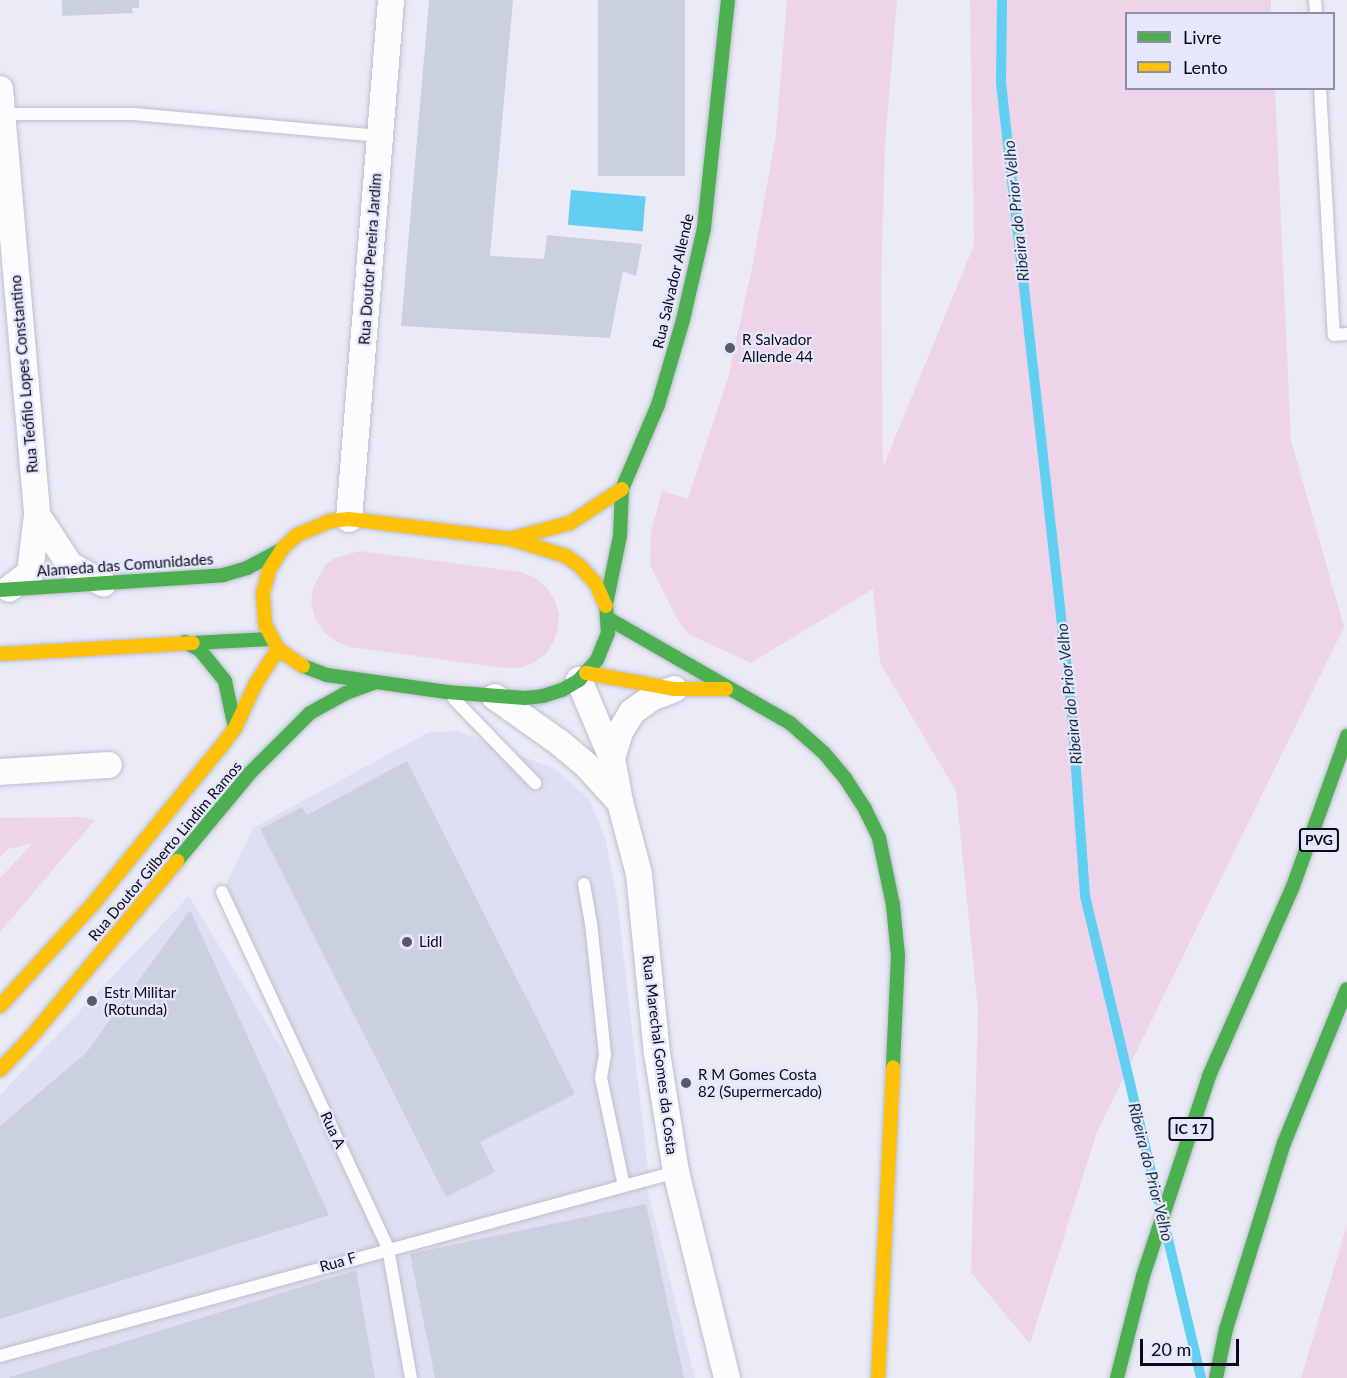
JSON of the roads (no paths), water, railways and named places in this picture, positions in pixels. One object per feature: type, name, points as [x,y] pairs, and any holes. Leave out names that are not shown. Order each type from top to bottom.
[{"type":"main road","name":"Rua Salvador Allende","points":[[622,489],[658,405],[683,320],[704,228],[728,0]]},
{"type":"main road","points":[[511,539],[570,523],[622,489]]},
{"type":"main road","points":[[606,604],[620,536],[622,489]]},
{"type":"main road","points":[[350,519],[511,539],[566,556],[580,566],[596,584],[606,604],[609,619],[604,644],[597,660],[583,676],[562,690],[543,696],[495,697],[327,675],[298,664],[274,644],[262,608],[269,570],[282,549],[297,535],[313,527],[350,519]]},
{"type":"main road","name":"Alameda das Comunidades","points":[[4,590],[223,575],[247,568],[282,549]]},
{"type":"main road","points":[[609,619],[790,723],[824,753],[865,809],[879,838],[886,866],[898,956],[879,1376]]},
{"type":"main road","points":[[0,654],[185,642],[274,644]]},
{"type":"main road","points":[[185,642],[207,656],[225,681],[235,728]]},
{"type":"main road","name":"Rua Doutor Gilberto Lindim Ramos","points":[[0,1006],[93,904],[235,728],[274,644]]},
{"type":"main road","points":[[583,676],[674,689],[728,689]]},
{"type":"main road","name":"Rua Doutor Gilberto Lindim Ramos","points":[[0,1070],[46,1019],[250,773],[310,713],[346,693],[377,682]]},
{"type":"main road","points":[[1292,889],[1347,736]]},
{"type":"main road","name":"PVG","points":[[1292,889],[1336,812]]},
{"type":"main road","name":"IC 17","points":[[1117,1378],[1143,1276],[1205,1088],[1292,889]]},
{"type":"main road","points":[[1216,1378],[1226,1329],[1284,1143],[1347,989]]},
{"type":"street","name":"Rua Doutor Pereira Jardim","points":[[350,519],[391,0]]},
{"type":"street","name":"Rua Teófilo Lopes Constantino","points":[[0,89],[0,114],[37,515],[30,573],[4,590]]},
{"type":"street","name":"Rua Teófilo Lopes Constantino","points":[[37,515],[70,565],[103,583]]},
{"type":"street","name":"Rua Marechal Gomes da Costa","points":[[583,676],[612,758],[620,802],[639,874],[657,1053],[676,1172],[727,1378]]},
{"type":"street","name":"Rua Marechal Gomes da Costa","points":[[612,758],[620,732],[632,712],[651,698],[674,689]]},
{"type":"street","name":"Rua Marechal Gomes da Costa","points":[[495,697],[578,759],[620,802]]},
{"type":"street","points":[[0,772],[109,765]]},
{"type":"lane","points":[[1320,90],[1334,334],[1347,334]]},
{"type":"lane","points":[[0,114],[134,114],[380,136]]},
{"type":"lane","points":[[447,692],[535,783]]},
{"type":"lane","points":[[584,884],[591,923],[605,1055],[601,1078],[624,1186]]},
{"type":"lane","name":"Rua A","points":[[222,892],[388,1248],[411,1378]]},
{"type":"lane","name":"Rua F","points":[[0,1356],[388,1248],[676,1172]]},
{"type":"water","points":[[571,190],[646,197],[643,231],[568,225]]},
{"type":"waterway","name":"Ribeira do Prior Velho","points":[[1002,0],[1001,83],[1072,714],[1085,896],[1158,1200]]},
{"type":"waterway","name":"Ribeira do Prior Velho","points":[[1167,1235],[1201,1378]]},
{"type":"place","name":"R Salvador Allende 44","points":[[730,348]]},
{"type":"place","name":"Lidl","points":[[407,942]]},
{"type":"place","name":"Estr Militar (Rotunda)","points":[[92,1001]]},
{"type":"place","name":"R M Gomes Costa 82 (Supermercado)","points":[[686,1083]]}]
